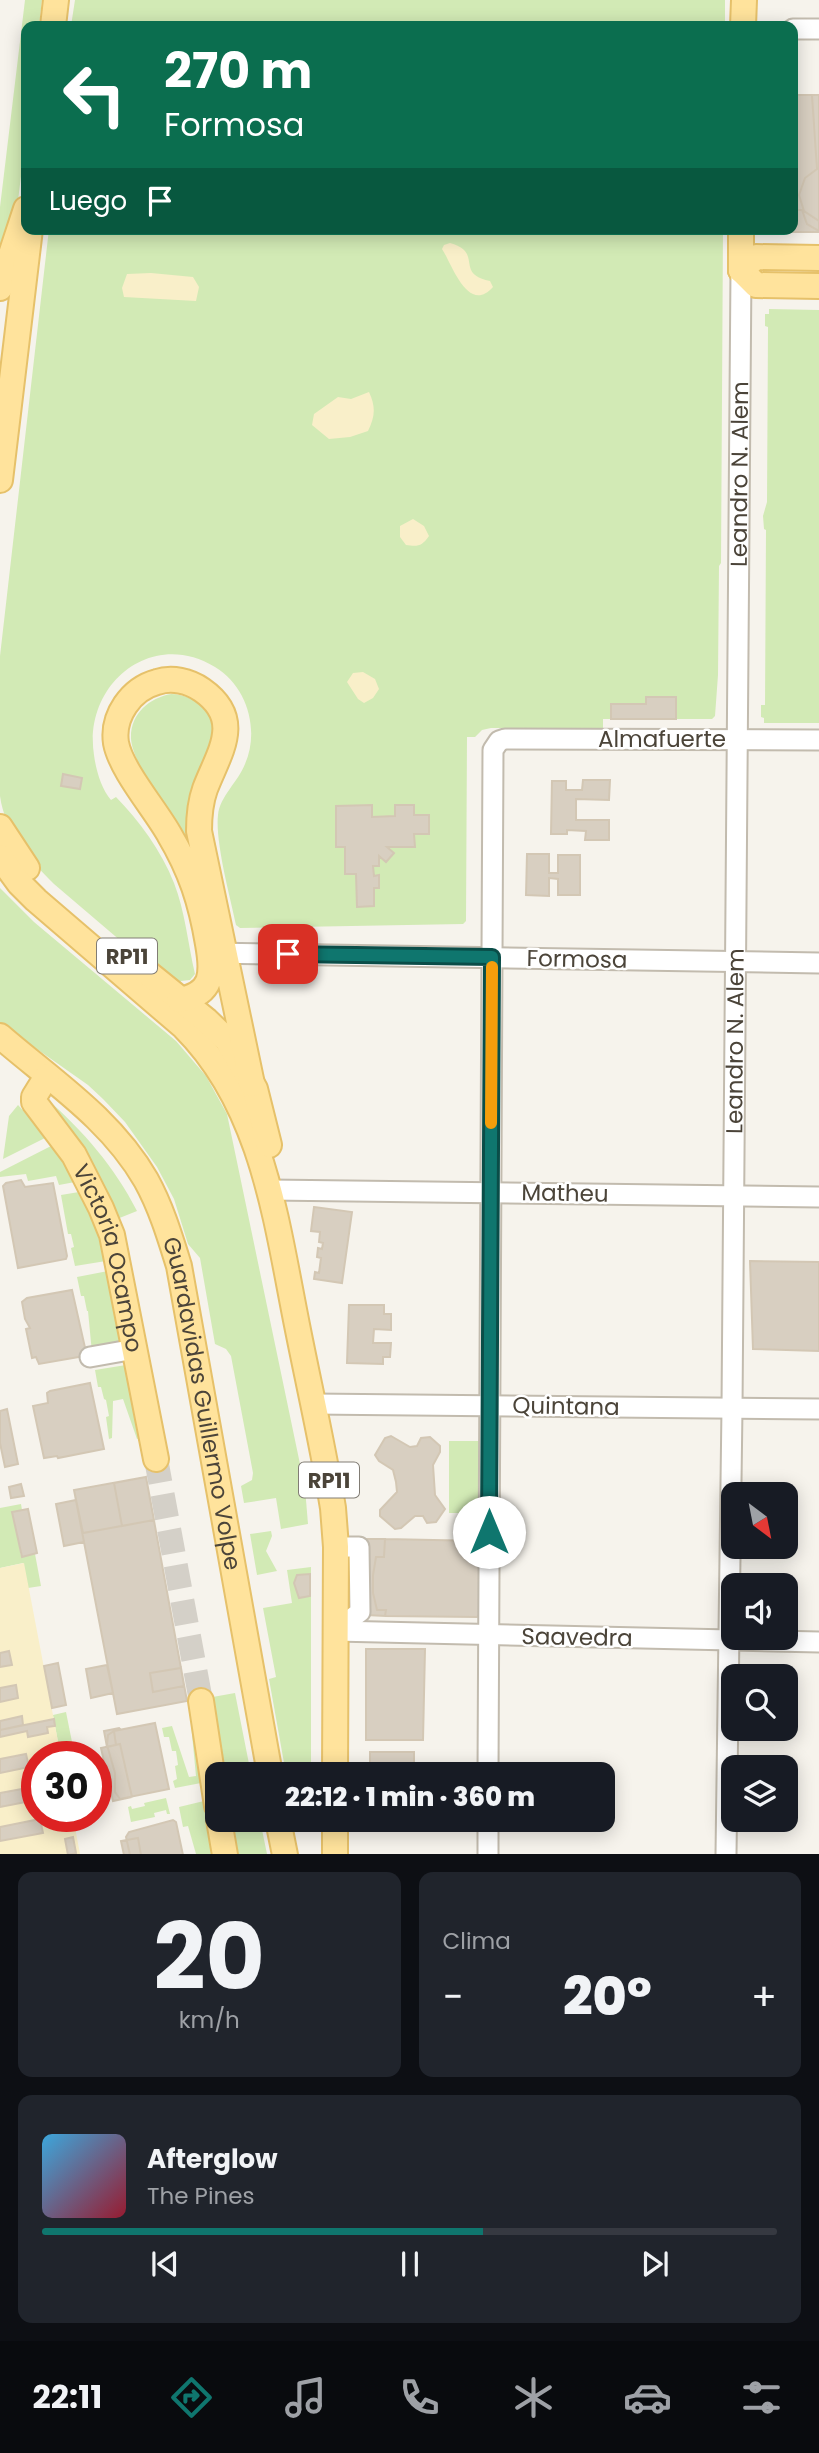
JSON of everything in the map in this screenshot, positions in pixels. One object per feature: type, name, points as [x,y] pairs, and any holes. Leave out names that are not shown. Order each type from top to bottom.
[{"type":"main road","points":[[54,21],[56,0]]},
{"type":"main road","points":[[743,21],[744,0]]},
{"type":"main road","points":[[0,288],[21,224]]},
{"type":"main road","points":[[0,480],[4,411],[29,235]]},
{"type":"main road","name":"Leandro N. Alem","points":[[741,235],[741,270]]},
{"type":"main road","points":[[819,258],[756,257],[741,270],[756,285],[819,286]]},
{"type":"main road","points":[[179,1000],[192,997],[205,987],[217,953],[199,831],[199,810],[225,746],[226,731],[223,716],[216,704],[197,686],[171,680],[145,686],[130,698],[120,713],[116,727],[117,743],[127,770],[155,811],[188,869],[217,953],[252,1084]]},
{"type":"main road","name":"RP11","points":[[0,827],[24,864],[44,886],[227,1040],[252,1084],[264,1119],[274,1168],[270,1190]]},
{"type":"main road","name":"RP11","points":[[0,857],[36,901],[202,1045],[220,1069],[249,1126],[270,1190],[333,1508],[335,1762]]},
{"type":"main road","name":"Guardavidas Guillermo Volpe","points":[[0,1036],[84,1104],[122,1146],[146,1179],[169,1233],[178,1266],[268,1762]]},
{"type":"main road","name":"Guardavidas Guillermo Volpe","points":[[0,1049],[47,1076]]},
{"type":"main road","name":"Victoria Ocampo","points":[[47,1076],[34,1097],[34,1102],[74,1155],[106,1218],[117,1253],[156,1459]]},
{"type":"main road","points":[[201,1701],[210,1762]]},
{"type":"main road","points":[[221,1832],[225,1854]]},
{"type":"main road","points":[[280,1832],[285,1854]]},
{"type":"main road","points":[[335,1832],[335,1854]]},
{"type":"street","points":[[798,29],[819,29]]},
{"type":"street","name":"Leandro N. Alem","points":[[730,1573],[741,270]]},
{"type":"street","name":"Almafuerte","points":[[492,957],[494,750],[499,741],[819,740]]},
{"type":"street","name":"Formosa","points":[[217,953],[819,963]]},
{"type":"street","points":[[488,1762],[492,957]]},
{"type":"street","name":"Matheu","points":[[270,1190],[819,1197]]},
{"type":"street","points":[[90,1357],[135,1349]]},
{"type":"street","name":"Quintana","points":[[313,1404],[819,1409]]},
{"type":"street","name":"Saavedra","points":[[335,1631],[721,1640]]},
{"type":"street","name":"Saavedra","points":[[798,1642],[819,1642]]},
{"type":"street","name":"Leandro N. Alem","points":[[726,1854],[729,1650]]},
{"type":"street","points":[[488,1832],[488,1854]]},
{"type":"green space","points":[[25,0],[42,0],[40,21],[22,21]]},
{"type":"green space","points":[[75,0],[725,0],[725,21],[72,21]]},
{"type":"green space","points":[[21,33],[21,176],[17,209],[0,278],[0,207]]},
{"type":"green space","points":[[48,235],[723,235],[721,563],[715,716],[712,719],[603,719],[603,728],[491,728],[482,730],[475,737],[467,737],[466,921],[463,924],[240,928],[236,925],[219,840],[218,815],[222,802],[242,771],[249,751],[251,723],[248,710],[235,685],[215,667],[191,657],[168,654],[146,659],[126,670],[111,686],[99,706],[93,730],[96,767],[107,795],[111,800],[116,797],[149,837],[163,859],[178,894],[195,974],[190,980],[181,981],[176,988],[54,884],[36,865],[13,833],[0,796],[0,656]]},
{"type":"green space","points":[[769,309],[819,310],[819,723],[764,723],[764,718],[761,717],[761,705],[765,705],[766,530],[763,516],[767,502],[768,327],[765,326],[765,314],[769,314]]},
{"type":"green space","points":[[171,694],[187,697],[201,705],[214,724],[216,733],[199,864],[149,784],[131,739],[134,722],[142,709],[155,699]]},
{"type":"green space","points":[[0,888],[34,922],[176,1041],[206,1076],[227,1114],[305,1488],[308,1524],[281,1529],[276,1498],[244,1503],[241,1486],[252,1480],[253,1473],[231,1356],[226,1349],[215,1344],[200,1258],[188,1244],[174,1199],[157,1167],[125,1122],[88,1085],[0,1023]]},
{"type":"green space","points":[[46,1098],[97,1150],[137,1211],[117,1219]]},
{"type":"green space","points":[[18,1105],[47,1137],[3,1159],[9,1116]]},
{"type":"green space","points":[[53,1145],[75,1182],[59,1185],[56,1176],[28,1181],[26,1174],[0,1177],[0,1172]]},
{"type":"green space","points":[[79,1192],[94,1223],[106,1261],[75,1266],[71,1248],[74,1247],[71,1234],[68,1234],[61,1195]]},
{"type":"green space","points":[[108,1271],[122,1348],[92,1353],[88,1311],[77,1277]]},
{"type":"green space","points":[[126,1365],[140,1438],[137,1439],[123,1399],[113,1401],[112,1438],[109,1439],[106,1400],[101,1387],[98,1387],[95,1370]]},
{"type":"green space","points":[[449,1441],[479,1441],[480,1513],[449,1513]]},
{"type":"green space","points":[[21,1504],[22,1510],[13,1512],[21,1556],[35,1554],[41,1586],[28,1588],[23,1563],[0,1568],[0,1508]]},
{"type":"green space","points":[[271,1531],[272,1536],[266,1551],[277,1571],[257,1575],[250,1534]]},
{"type":"green space","points":[[311,1567],[311,1762],[284,1762],[269,1679],[276,1677],[263,1608],[292,1603],[287,1570]]},
{"type":"green space","points":[[235,1693],[249,1762],[217,1762],[207,1698]]},
{"type":"green space","points":[[66,1712],[72,1741],[58,1741],[53,1715]]},
{"type":"green space","points":[[191,1724],[201,1783],[175,1788],[173,1781],[177,1779],[175,1766],[178,1765],[176,1751],[172,1751],[169,1737],[164,1737],[162,1728],[172,1726],[189,1777],[196,1776]]},
{"type":"green space","points":[[166,1798],[170,1814],[167,1814],[166,1810],[154,1813],[155,1817],[131,1822],[128,1807],[131,1806],[132,1809],[145,1806],[144,1803]]},
{"type":"green space","points":[[204,1801],[205,1832],[209,1832],[213,1854],[196,1854],[188,1826],[183,1827],[179,1807]]},
{"type":"green space","points":[[227,1832],[262,1832],[267,1854],[231,1854]]},
{"type":"sand","points":[[450,243],[466,252],[473,273],[490,281],[493,287],[484,294],[476,295],[462,284],[442,249]]},
{"type":"sand","points":[[127,274],[193,277],[199,287],[196,301],[124,297],[122,288]]},
{"type":"sand","points":[[369,392],[374,412],[368,431],[350,437],[329,439],[312,425],[314,414],[338,397],[351,399]]},
{"type":"sand","points":[[413,519],[424,526],[429,536],[424,542],[414,546],[406,545],[400,537],[400,526]]},
{"type":"sand","points":[[363,672],[375,679],[379,689],[373,698],[364,703],[358,699],[347,682],[353,673]]},
{"type":"sand","points":[[24,1563],[58,1741],[21,1741],[21,1832],[76,1832],[80,1854],[0,1854],[0,1568]]},
{"type":"building","points":[[798,95],[819,95],[819,231],[807,224],[802,210],[798,210]]},
{"type":"building","points":[[798,95],[819,95],[819,232],[798,232]]},
{"type":"building","points":[[812,95],[819,95],[819,221],[804,211],[799,195],[805,178],[817,169]]},
{"type":"building","points":[[646,697],[676,697],[676,719],[611,719],[611,704],[646,704]]},
{"type":"building","points":[[63,774],[82,778],[80,789],[61,786]]},
{"type":"building","points":[[583,780],[610,780],[609,800],[576,799],[576,820],[609,820],[609,840],[585,840],[586,831],[567,830],[567,834],[551,834],[552,781],[566,781],[566,790],[582,790]]},
{"type":"building","points":[[372,805],[372,817],[395,816],[395,805],[414,805],[414,815],[429,815],[429,834],[414,834],[415,847],[387,847],[394,853],[386,862],[379,856],[379,866],[373,866],[374,876],[379,875],[379,888],[374,888],[374,906],[357,907],[356,874],[345,874],[345,847],[336,847],[336,806]]},
{"type":"building","points":[[527,854],[549,854],[549,873],[558,873],[558,855],[580,855],[580,895],[558,895],[558,879],[549,878],[549,896],[526,895]]},
{"type":"building","points":[[21,1180],[25,1187],[53,1183],[66,1259],[18,1268],[3,1186]]},
{"type":"building","points":[[314,1207],[352,1212],[342,1283],[314,1279],[315,1272],[319,1273],[321,1258],[317,1257],[318,1248],[322,1249],[323,1243],[319,1242],[320,1232],[311,1231]]},
{"type":"building","points":[[750,1261],[819,1262],[819,1351],[753,1349]]},
{"type":"building","points":[[72,1290],[86,1352],[84,1356],[39,1364],[36,1357],[32,1358],[26,1329],[30,1328],[25,1319],[22,1302],[27,1298]]},
{"type":"building","points":[[349,1305],[384,1305],[384,1314],[391,1314],[391,1330],[374,1329],[373,1343],[391,1343],[390,1357],[383,1357],[383,1364],[347,1363]]},
{"type":"building","points":[[90,1383],[104,1449],[44,1458],[33,1406],[48,1403],[47,1393],[50,1391]]},
{"type":"building","points":[[7,1409],[18,1464],[5,1467],[0,1443],[0,1411]]},
{"type":"building","points":[[391,1436],[410,1447],[417,1446],[421,1438],[430,1437],[440,1446],[433,1465],[435,1495],[445,1509],[436,1522],[427,1523],[423,1516],[415,1516],[401,1528],[395,1529],[380,1516],[380,1510],[397,1492],[393,1470],[375,1455],[385,1438]]},
{"type":"building","points":[[146,1477],[187,1701],[117,1714],[74,1490]]},
{"type":"building","points":[[146,1477],[154,1520],[83,1533],[74,1490]]},
{"type":"building","points":[[146,1477],[154,1520],[122,1526],[114,1483]]},
{"type":"building","points":[[21,1484],[24,1496],[11,1498],[9,1487]]},
{"type":"building","points":[[76,1500],[84,1542],[64,1546],[56,1504]]},
{"type":"building","points":[[28,1509],[37,1553],[22,1557],[12,1512]]},
{"type":"building","points":[[367,1539],[385,1539],[384,1557],[376,1557],[373,1593],[377,1610],[386,1610],[385,1616],[367,1615],[363,1557]]},
{"type":"building","points":[[385,1539],[481,1541],[481,1612],[477,1617],[385,1616],[386,1610],[377,1610],[373,1575],[376,1557],[384,1557]]},
{"type":"building","points":[[310,1574],[310,1596],[299,1598],[294,1583],[297,1575]]},
{"type":"building","points":[[366,1649],[425,1649],[423,1740],[366,1740]]},
{"type":"building","points":[[9,1651],[12,1665],[0,1667],[0,1653]]},
{"type":"building","points":[[58,1663],[66,1705],[52,1708],[44,1666]]},
{"type":"building","points":[[107,1665],[113,1693],[91,1698],[86,1669]]},
{"type":"building","points":[[181,1668],[184,1686],[153,1692],[150,1673]]},
{"type":"building","points":[[16,1685],[18,1698],[0,1702],[0,1688]]},
{"type":"building","points":[[22,1716],[23,1725],[0,1730],[0,1721]]},
{"type":"building","points":[[54,1719],[55,1726],[47,1727],[48,1733],[28,1737],[27,1731],[0,1737],[0,1730]]},
{"type":"building","points":[[155,1723],[169,1789],[120,1799],[115,1792],[112,1741],[107,1741],[108,1735],[114,1731]]},
{"type":"building","points":[[120,1729],[114,1731],[116,1745],[112,1746],[112,1741],[106,1741],[104,1731]]},
{"type":"building","points":[[120,1744],[132,1797],[113,1801],[112,1797],[112,1746]]},
{"type":"building","points":[[370,1752],[414,1752],[414,1762],[370,1762]]},
{"type":"building","points":[[21,1755],[21,1769],[0,1773],[0,1759]]},
{"type":"building","points":[[21,1789],[21,1803],[0,1807],[0,1793]]},
{"type":"building","points":[[173,1820],[176,1822],[183,1854],[130,1854],[126,1837],[129,1832]]},
{"type":"building","points":[[21,1823],[21,1832],[43,1833],[0,1841],[0,1827]]},
{"type":"building","points":[[73,1837],[76,1853],[68,1854],[65,1839]]},
{"type":"building","points":[[138,1838],[141,1854],[124,1854],[121,1841]]},
{"type":"tunnel","points":[[156,1459],[201,1701]]},
{"type":"slow traffic","points":[[491,1123],[492,967]]},
{"type":"route","points":[[288,954],[492,957],[489,1532]]}]
